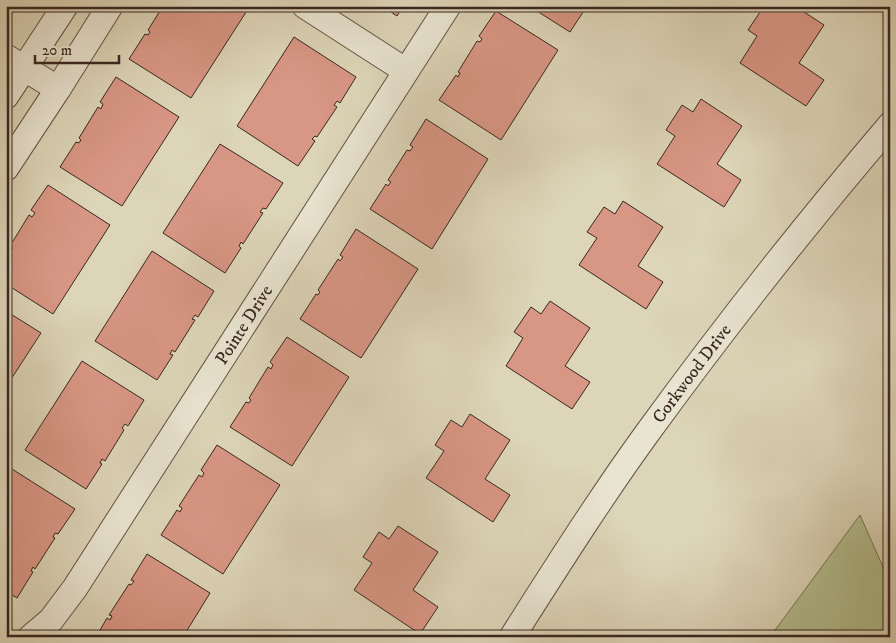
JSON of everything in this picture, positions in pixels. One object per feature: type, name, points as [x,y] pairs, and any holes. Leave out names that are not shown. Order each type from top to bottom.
[{"type":"street","points":[[6,96],[15,63],[65,6]]},
{"type":"street","points":[[6,168],[110,6]]},
{"type":"street","points":[[305,6],[406,71]]},
{"type":"street","name":"Pointe Drive","points":[[31,637],[51,620],[75,588],[448,6]]},
{"type":"street","points":[[15,63],[58,89]]},
{"type":"street","name":"Corkwood Drive","points":[[512,637],[615,480],[704,356],[828,198],[890,125]]},
{"type":"green space","points":[[860,515],[890,583],[890,637],[770,637]]},
{"type":"building","points":[[163,6],[244,6],[248,9],[191,98],[129,59],[145,34],[148,35],[150,32],[148,30]]},
{"type":"building","points":[[382,6],[403,6],[397,16]]},
{"type":"building","points":[[529,6],[587,6],[570,32]]},
{"type":"building","points":[[764,6],[775,11],[778,6],[795,6],[824,25],[799,63],[824,80],[806,106],[740,63],[757,36],[748,30]]},
{"type":"building","points":[[496,11],[558,50],[501,140],[439,100],[456,75],[458,77],[460,73],[458,72],[477,41],[480,42],[482,39],[479,36]]},
{"type":"building","points":[[294,37],[356,77],[340,103],[337,101],[334,105],[337,107],[317,137],[315,136],[312,139],[315,141],[298,166],[237,126]]},
{"type":"building","points":[[116,77],[179,117],[122,206],[60,167],[76,142],[79,143],[81,140],[79,138],[98,107],[101,109],[103,104],[100,102]]},
{"type":"building","points":[[701,99],[742,126],[717,164],[741,180],[724,207],[657,164],[675,136],[666,130],[682,105],[693,112]]},
{"type":"building","points":[[426,119],[488,159],[432,249],[370,209],[386,184],[388,186],[391,182],[388,180],[407,150],[410,151],[413,147],[410,145]]},
{"type":"building","points":[[220,144],[283,183],[266,209],[263,208],[260,212],[263,213],[243,244],[241,242],[239,246],[241,248],[225,273],[163,233]]},
{"type":"building","points":[[48,185],[110,225],[53,314],[6,284],[6,252],[13,248],[10,246],[29,215],[32,217],[35,213],[31,210]]},
{"type":"building","points":[[623,201],[663,227],[638,266],[663,282],[646,309],[579,265],[597,238],[587,232],[604,207],[615,214]]},
{"type":"building","points":[[356,229],[418,269],[361,358],[300,319],[316,294],[318,295],[320,292],[318,290],[338,259],[340,261],[343,257],[340,255]]},
{"type":"building","points":[[152,251],[214,291],[198,317],[195,315],[192,319],[195,320],[175,352],[172,350],[170,354],[173,355],[157,380],[95,341]]},
{"type":"building","points":[[550,301],[590,328],[565,366],[590,382],[572,409],[506,366],[523,338],[514,332],[531,307],[541,314]]},
{"type":"building","points":[[6,311],[41,333],[6,387]]},
{"type":"building","points":[[287,337],[349,377],[292,466],[230,427],[246,402],[249,403],[251,400],[249,398],[268,367],[271,369],[273,365],[270,362]]},
{"type":"building","points":[[82,361],[144,400],[128,426],[125,424],[122,428],[124,430],[105,461],[102,459],[100,463],[102,464],[86,489],[25,450]]},
{"type":"building","points":[[470,414],[510,440],[485,479],[510,495],[493,522],[426,478],[444,451],[435,445],[451,420],[462,427]]},
{"type":"building","points":[[217,445],[280,485],[223,574],[161,535],[177,510],[180,512],[182,508],[179,506],[199,475],[202,477],[204,473],[201,470]]},
{"type":"building","points":[[12,469],[75,509],[58,534],[55,533],[53,537],[55,538],[35,569],[33,567],[31,571],[33,572],[17,598],[6,591],[6,478]]},
{"type":"building","points":[[398,526],[438,552],[413,590],[438,607],[420,634],[354,590],[372,563],[363,557],[379,532],[389,539]]},
{"type":"building","points":[[147,554],[210,593],[183,637],[96,637],[107,618],[110,620],[112,616],[109,615],[129,584],[131,585],[134,581],[131,580]]}]
